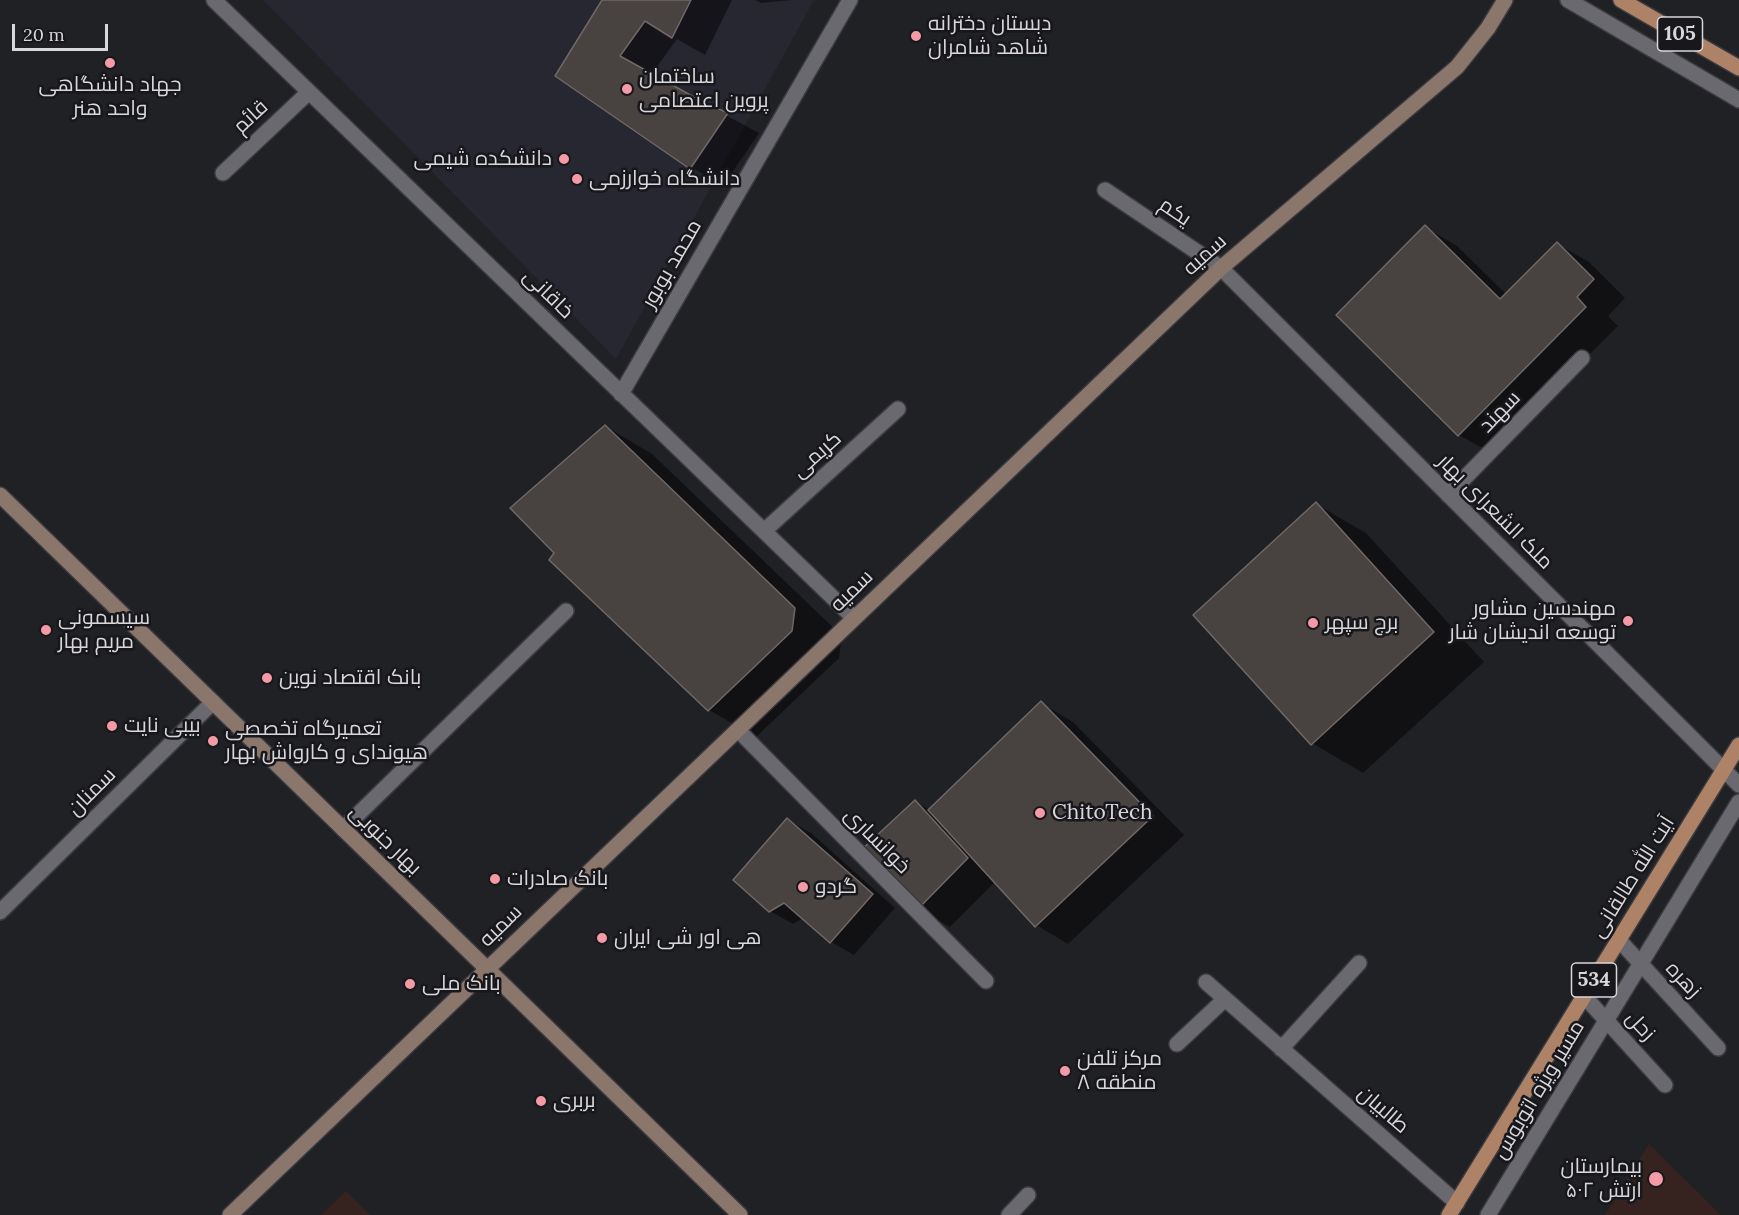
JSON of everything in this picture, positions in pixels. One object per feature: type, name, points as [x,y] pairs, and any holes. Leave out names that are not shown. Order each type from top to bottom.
[{"type":"main road","name":"سمیه","points":[[230,1215],[1221,268],[1457,67],[1488,28],[1504,0]]},
{"type":"main road","name":"105","points":[[1621,0],[1739,68]]},
{"type":"main road","name":"بهار جنوبی","points":[[0,495],[740,1215]]},
{"type":"main road","name":"آیت الله طالقانی","points":[[1453,1209],[1739,745]]},
{"type":"street","name":"خاقانی","points":[[214,0],[854,618]]},
{"type":"street","name":"محمد بوبور","points":[[621,394],[850,0]]},
{"type":"street","points":[[1568,0],[1739,100]]},
{"type":"street","name":"قائم","points":[[223,173],[309,92]]},
{"type":"street","name":"یکم","points":[[1105,190],[1221,268]]},
{"type":"street","name":"ملک الشعرای بهار","points":[[1221,268],[1739,785]]},
{"type":"street","name":"سهند","points":[[1448,495],[1582,358]]},
{"type":"street","name":"کریمی","points":[[764,531],[898,410]]},
{"type":"street","points":[[343,829],[566,611]]},
{"type":"street","name":"سمنان","points":[[0,912],[213,702]]},
{"type":"street","name":"خوانساری","points":[[738,730],[986,981]]},
{"type":"street","name":"مسیر ویژه اتوبوس","points":[[1488,1215],[1739,802]]},
{"type":"street","name":"زهره","points":[[1618,940],[1718,1048]]},
{"type":"street","points":[[1281,1048],[1359,963]]},
{"type":"street","name":"طالبیان","points":[[1206,982],[1281,1048],[1453,1209]]},
{"type":"street","name":"زحل","points":[[1584,996],[1665,1085]]},
{"type":"street","points":[[1177,1044],[1225,999]]},
{"type":"street","points":[[1009,1215],[1028,1195]]},
{"type":"shaded area","name":"دانشگاه خوارزمی","points":[[263,0],[814,0],[616,359]]},
{"type":"shaded area","name":"بیمارستان ۵۰۲ ارتش","points":[[1649,1144],[1721,1215],[1605,1215]]},
{"type":"shaded area","points":[[346,1191],[370,1215],[321,1215]]},
{"type":"building","name":"ساختمان پروین اعتصامی","points":[[602,0],[691,0],[672,38],[645,21],[620,56],[703,102],[728,113],[690,169],[555,76]]},
{"type":"building","points":[[1425,225],[1500,299],[1557,242],[1594,279],[1577,297],[1586,307],[1458,436],[1336,315]]},
{"type":"building","points":[[605,425],[795,608],[792,631],[708,711],[549,560],[554,553],[510,508]]},
{"type":"building","name":"برج سپهر","points":[[1316,502],[1434,632],[1311,745],[1193,615]]},
{"type":"building","name":"ChitoTech","points":[[1041,701],[1153,816],[1035,927],[928,810]]},
{"type":"building","points":[[915,800],[968,858],[917,910],[860,851]]},
{"type":"building","name":"گردو","points":[[787,818],[873,894],[830,943],[784,903],[769,912],[733,880]]},
{"type":"place","name":"دبستان دخترانه شاهد شامران","points":[[916,36]]},
{"type":"place","name":"جهاد دانشگاهی واحد هنر","points":[[110,63]]},
{"type":"place","name":"ساختمان پروین اعتصامی","points":[[627,89]]},
{"type":"place","name":"دانشکده شیمی","points":[[564,159]]},
{"type":"place","name":"دانشگاه خوارزمی","points":[[577,179]]},
{"type":"place","name":"مهندسین مشاور توسعه اندیشان شار","points":[[1628,621]]},
{"type":"place","name":"برج سپهر","points":[[1313,623]]},
{"type":"place","name":"سیسمونی مریم بهار","points":[[46,630]]},
{"type":"place","name":"بانک اقتصاد نوین","points":[[267,678]]},
{"type":"place","name":"بیبی نایت","points":[[112,726]]},
{"type":"place","name":"تعمیرگاه تخصصی هیوندای و کارواش بهار","points":[[213,741]]},
{"type":"place","name":"ChitoTech","points":[[1040,813]]},
{"type":"place","name":"بانک صادرات","points":[[495,879]]},
{"type":"place","name":"گردو","points":[[803,887]]},
{"type":"place","name":"هی اور شی ایران","points":[[602,938]]},
{"type":"place","name":"بانک ملی","points":[[410,984]]},
{"type":"place","name":"مرکز تلفن منطقه ۸","points":[[1065,1071]]},
{"type":"place","name":"بربری","points":[[541,1101]]},
{"type":"place","name":"بیمارستان ۵۰۲ ارتش","points":[[1656,1179]]}]
